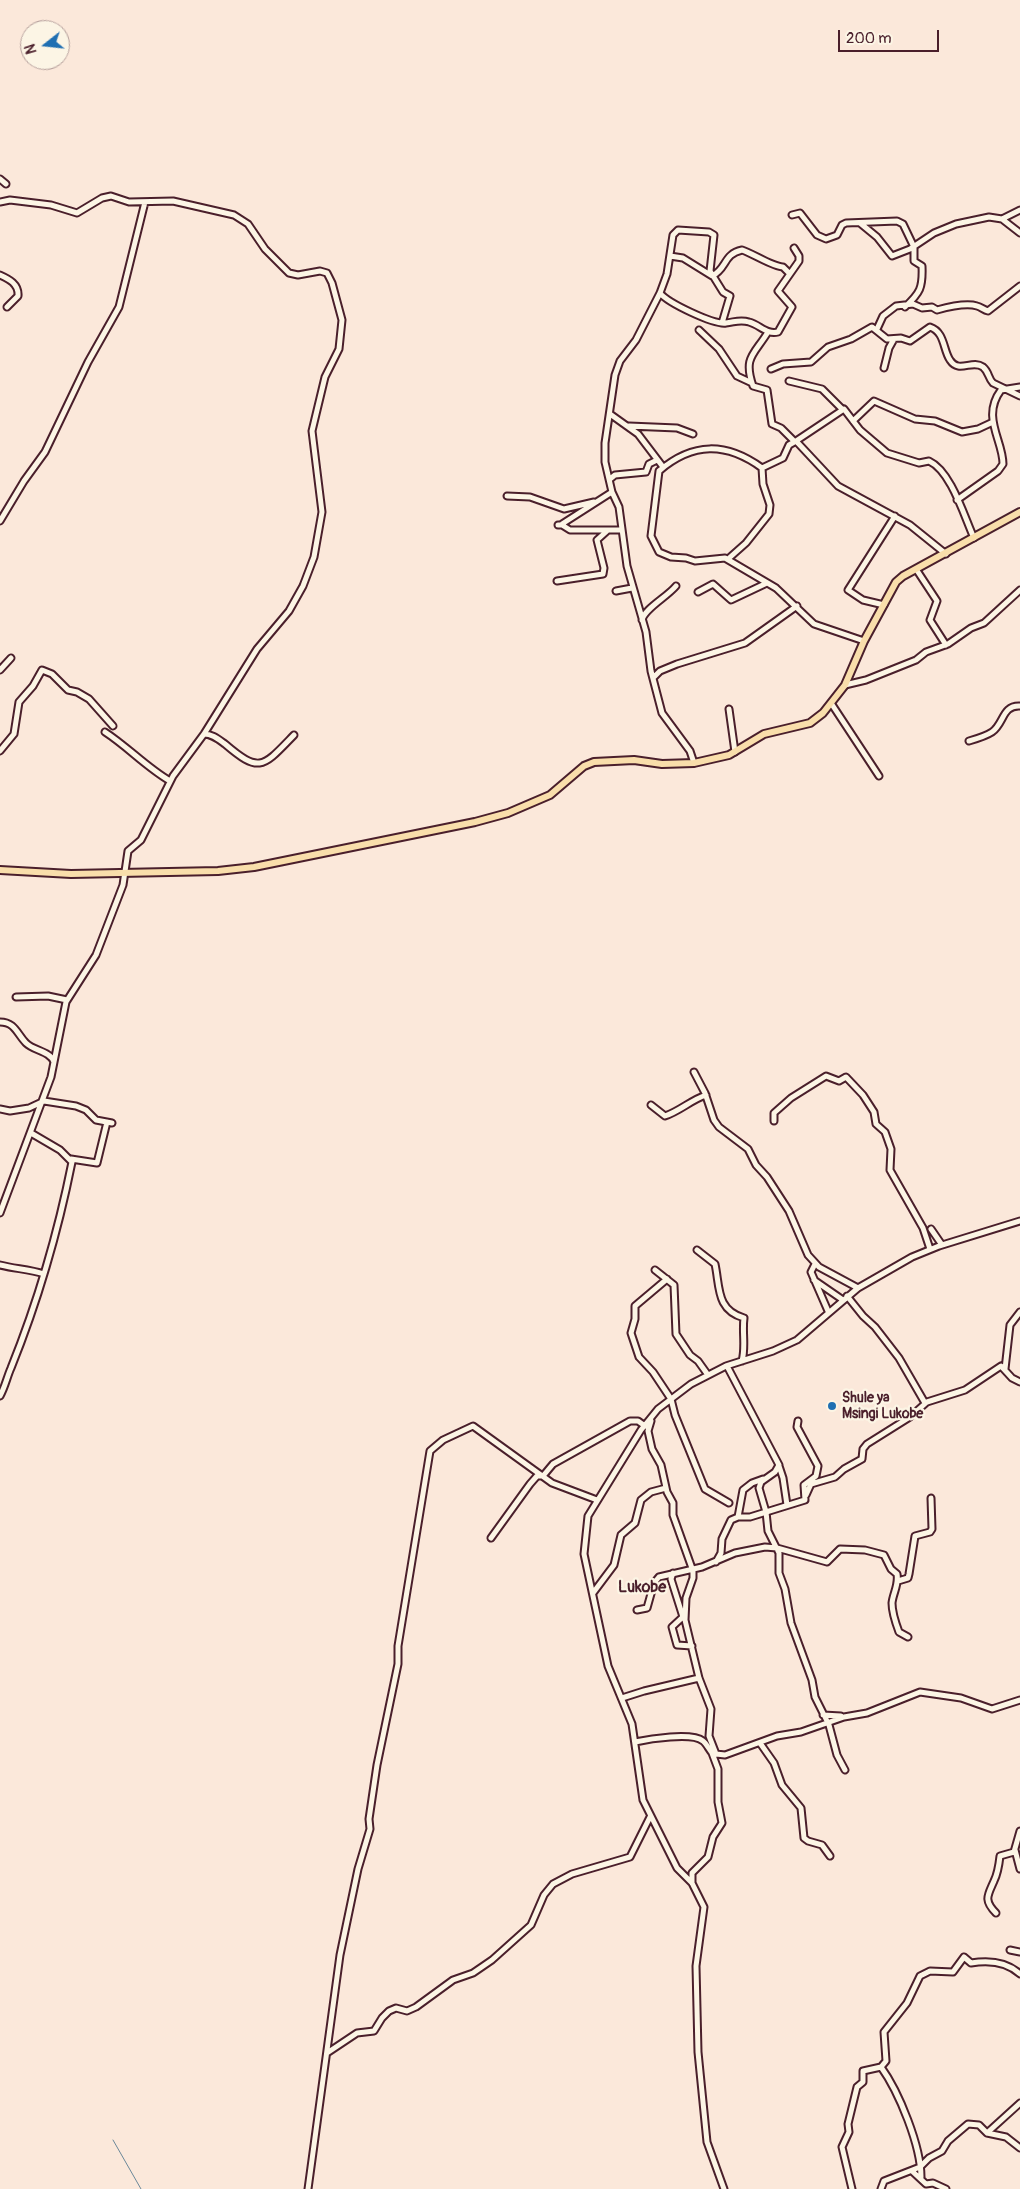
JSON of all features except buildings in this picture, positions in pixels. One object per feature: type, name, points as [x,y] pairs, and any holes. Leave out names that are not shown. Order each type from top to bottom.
[{"type":"main road","points":[[0,870],[53,873],[126,873],[218,871],[254,867],[475,822],[508,813],[550,795],[584,766],[600,760],[634,760],[662,764],[685,764],[735,752],[764,734],[810,722],[831,704],[845,684],[864,641],[896,582],[1020,512]]},
{"type":"street","points":[[0,179],[6,184]]},
{"type":"street","points":[[0,202],[10,200],[51,205],[76,213],[107,196],[130,202],[173,201],[240,218],[248,224],[271,257],[289,273],[298,275],[320,271],[327,273],[332,283],[342,317],[339,349],[325,377],[312,431],[322,512],[314,557],[289,611],[257,649],[204,734],[170,781],[140,840],[128,851],[126,873],[120,894],[96,956],[67,1000],[44,1101],[0,1213]]},
{"type":"street","points":[[0,521],[24,481],[45,452],[88,362],[119,307],[145,202]]},
{"type":"street","points":[[1002,219],[1020,210]]},
{"type":"street","points":[[792,215],[800,213],[817,235],[826,239],[837,235],[843,224],[897,221],[902,223],[906,227],[914,247],[913,259],[921,265],[922,282],[920,292],[904,306]]},
{"type":"street","points":[[860,223],[877,237],[891,256],[914,247],[934,233],[956,224],[989,217],[1002,219],[1020,233]]},
{"type":"street","points":[[694,763],[691,754],[662,713],[642,621],[632,588],[619,507],[612,492],[606,469],[605,448],[613,381],[620,361],[636,340],[660,292],[667,274],[673,235],[676,231],[709,232],[714,236],[710,268],[712,276],[723,292],[730,295],[722,323]]},
{"type":"street","points":[[660,292],[666,299],[686,310],[722,323],[748,321],[768,332],[776,333],[780,330],[792,307],[778,292],[800,259],[794,248]]},
{"type":"street","points":[[712,276],[720,271],[730,254],[740,250],[752,256],[761,257],[778,267],[783,267],[789,273]]},
{"type":"street","points":[[670,256],[683,258],[712,276]]},
{"type":"street","points":[[0,275],[12,281],[18,288],[18,296],[7,307]]},
{"type":"street","points":[[877,329],[883,316],[896,306],[913,304],[922,308],[932,306],[937,310],[950,305],[964,307],[969,304],[979,306],[988,312],[1020,286]]},
{"type":"street","points":[[771,369],[783,364],[811,362],[828,347],[851,339],[872,327],[877,329],[887,339],[913,341],[927,328],[933,328],[944,342],[950,360],[954,365],[963,367],[976,364],[981,366],[988,373],[991,381],[1004,390],[1020,396]]},
{"type":"street","points":[[698,330],[719,349],[737,376],[752,383]]},
{"type":"street","points":[[768,332],[749,359],[748,370],[754,387],[767,390],[772,424],[781,428],[795,441],[838,486],[895,516],[917,530],[946,554]]},
{"type":"street","points":[[884,368],[889,348],[895,339]]},
{"type":"street","points":[[789,381],[822,389],[872,442],[887,453],[919,463],[929,461],[933,463],[949,481],[974,538]]},
{"type":"street","points":[[957,500],[998,471],[1003,464],[993,422],[998,397],[1004,390],[1020,387]]},
{"type":"street","points":[[853,421],[874,400],[915,419],[935,421],[962,432],[978,429],[993,422]]},
{"type":"street","points":[[762,468],[782,458],[795,441],[823,425],[842,409]]},
{"type":"street","points":[[610,414],[638,434],[663,467]]},
{"type":"street","points":[[628,426],[677,428],[693,434]]},
{"type":"street","points":[[762,468],[746,457],[711,448],[683,454],[663,467],[656,476],[652,524],[652,538],[658,550],[671,557],[695,561],[723,558],[728,560],[767,583],[797,606],[806,618],[814,624],[864,641]]},
{"type":"street","points":[[610,479],[617,474],[646,472],[649,464],[657,460]]},
{"type":"street","points":[[728,560],[746,543],[770,514],[770,506],[763,484],[762,468]]},
{"type":"street","points":[[612,492],[560,525],[570,530],[622,530]]},
{"type":"street","points":[[507,496],[534,498],[564,509],[594,502]]},
{"type":"street","points":[[884,605],[863,600],[848,590],[895,516]]},
{"type":"street","points":[[557,581],[603,574],[604,568],[597,540],[607,531]]},
{"type":"street","points":[[916,569],[937,601],[930,620],[946,645]]},
{"type":"street","points":[[698,592],[714,584],[731,600],[767,583]]},
{"type":"street","points":[[642,621],[644,612],[667,597],[676,586]]},
{"type":"street","points":[[616,591],[632,588]]},
{"type":"street","points":[[845,684],[866,680],[916,660],[926,652],[946,645],[971,628],[984,623],[1020,590]]},
{"type":"street","points":[[653,678],[660,671],[676,664],[745,643],[797,606]]},
{"type":"street","points":[[0,670],[11,658]]},
{"type":"street","points":[[0,751],[14,734],[19,702],[33,686],[42,670],[52,674],[68,690],[77,692],[89,699],[108,718],[113,726]]},
{"type":"street","points":[[831,704],[879,776]]},
{"type":"street","points":[[969,742],[994,731],[1006,710],[1013,706],[1020,706]]},
{"type":"street","points":[[729,709],[735,752]]},
{"type":"street","points":[[105,732],[123,744],[136,758],[170,781]]},
{"type":"street","points":[[204,734],[215,737],[245,761],[255,764],[269,758],[294,735]]},
{"type":"street","points":[[685,764],[691,754]]},
{"type":"street","points":[[16,997],[43,996],[67,1000]]},
{"type":"street","points":[[0,1022],[6,1022],[16,1030],[26,1043],[50,1055],[54,1062]]},
{"type":"street","points":[[694,1072],[706,1095],[716,1123],[748,1149],[756,1165],[772,1184],[796,1225],[805,1251],[815,1264],[858,1288]]},
{"type":"street","points":[[774,1121],[774,1113],[818,1080],[827,1076],[839,1081],[846,1076],[863,1095],[874,1112],[876,1124],[885,1132],[892,1149],[890,1164],[892,1173],[923,1228],[930,1249]]},
{"type":"street","points":[[651,1105],[665,1116],[706,1095]]},
{"type":"street","points":[[0,1110],[10,1111],[29,1108],[44,1101],[76,1106],[86,1110],[96,1120],[109,1123],[97,1163],[71,1159],[31,1133]]},
{"type":"street","points":[[0,1396],[23,1340],[44,1274],[64,1201],[71,1159]]},
{"type":"street","points":[[724,2189],[710,2151],[704,2114],[698,2052],[696,1975],[705,1911],[700,1896],[692,1883],[677,1868],[650,1818],[638,1781],[635,1742],[630,1719],[608,1666],[584,1547],[588,1516],[645,1426],[671,1399],[708,1375],[797,1340],[828,1311],[858,1288],[930,1249],[1020,1221]]},
{"type":"street","points":[[931,1229],[942,1245]]},
{"type":"street","points":[[697,1250],[715,1264],[722,1302],[732,1314],[744,1318],[741,1328],[744,1339],[742,1361]]},
{"type":"street","points":[[815,1264],[810,1269],[813,1280],[828,1311]]},
{"type":"street","points":[[0,1265],[23,1271],[30,1269],[44,1274]]},
{"type":"street","points":[[655,1270],[673,1284],[676,1291],[676,1334],[690,1355],[698,1361],[708,1375]]},
{"type":"street","points":[[667,1279],[635,1306],[635,1319],[631,1333],[639,1357],[653,1372],[671,1399],[675,1415],[704,1486],[709,1493],[729,1503]]},
{"type":"street","points":[[813,1280],[845,1298],[875,1326],[900,1360],[925,1403]]},
{"type":"street","points":[[1005,1369],[1010,1328],[1020,1312]]},
{"type":"street","points":[[728,1366],[779,1466],[784,1478],[787,1505]]},
{"type":"street","points":[[715,1563],[721,1553],[722,1539],[731,1520],[738,1517],[749,1517],[802,1502],[810,1485],[815,1481],[835,1477],[844,1468],[859,1461],[867,1444],[910,1417],[925,1403],[965,1390],[1000,1367],[1005,1369],[1012,1378],[1020,1382]]},
{"type":"street","points":[[652,1417],[649,1435],[653,1452],[661,1465],[666,1488],[672,1503],[673,1518],[694,1578],[686,1598],[684,1616],[672,1628],[674,1642],[677,1645],[692,1646]]},
{"type":"street","points":[[543,1476],[553,1464],[626,1423],[635,1420],[645,1426]]},
{"type":"street","points":[[798,1421],[797,1424],[801,1435],[818,1466],[816,1476],[804,1485],[806,1495]]},
{"type":"street","points":[[308,2189],[318,2118],[319,2095],[327,2053],[342,1941],[358,1869],[370,1829],[369,1819],[377,1765],[398,1664],[398,1646],[429,1452],[443,1440],[473,1426],[555,1484],[597,1500]]},
{"type":"street","points":[[738,1517],[743,1490],[752,1483],[766,1478],[775,1472],[779,1466]]},
{"type":"street","points":[[491,1538],[530,1484],[537,1476],[543,1476]]},
{"type":"street","points":[[766,1478],[759,1488],[766,1512],[768,1532],[780,1560],[779,1573],[786,1592],[789,1618],[837,1755],[845,1770]]},
{"type":"street","points":[[593,1593],[614,1565],[621,1535],[635,1523],[641,1500],[651,1492],[666,1488]]},
{"type":"street","points":[[898,1581],[908,1577],[910,1572],[910,1557],[915,1536],[932,1530],[930,1498]]},
{"type":"street","points":[[637,1610],[647,1608],[657,1578],[715,1563],[735,1553],[761,1548],[776,1548],[827,1562],[840,1549],[865,1550],[882,1554],[887,1558],[891,1569],[896,1574],[898,1581],[892,1603],[895,1622],[899,1632],[908,1637]]},
{"type":"street","points":[[673,1573],[671,1579],[684,1616],[699,1678],[711,1709],[709,1736],[718,1769],[718,1802],[722,1823],[713,1837],[708,1857],[692,1873],[692,1883]]},
{"type":"street","points":[[622,1698],[699,1678]]},
{"type":"street","points":[[635,1742],[651,1738],[691,1737],[703,1742],[714,1754],[725,1754],[844,1716],[868,1712],[923,1691],[961,1698],[992,1709],[1020,1700]]},
{"type":"street","points":[[823,1715],[844,1716]]},
{"type":"street","points":[[760,1743],[774,1763],[782,1785],[802,1808],[804,1838],[822,1845],[830,1856]]},
{"type":"street","points":[[327,2053],[358,2033],[374,2032],[382,2018],[389,2011],[396,2008],[407,2011],[416,2007],[453,1980],[473,1973],[489,1962],[530,1925],[544,1895],[553,1884],[572,1874],[622,1862],[630,1857],[650,1818]]},
{"type":"street","points":[[1020,1831],[1015,1850],[1020,1869]]},
{"type":"street","points":[[996,1913],[987,1902],[986,1894],[996,1875],[1000,1856],[1012,1853],[1015,1850]]},
{"type":"street","points":[[1010,1950],[1020,1952]]},
{"type":"street","points":[[852,2189],[842,2145],[848,2136],[848,2124],[857,2088],[863,2080],[863,2071],[880,2067],[887,2058],[884,2032],[907,2002],[920,1976],[930,1970],[953,1972],[959,1966],[962,1957],[971,1963],[980,1961],[1010,1965],[1020,1974]]},
{"type":"street","points":[[880,2067],[903,2108],[915,2142],[921,2177]]},
{"type":"street","points":[[987,2133],[1020,2103]]},
{"type":"street","points":[[881,2189],[884,2181],[920,2168],[929,2158],[942,2151],[948,2141],[968,2124],[979,2125],[987,2133],[1006,2137],[1020,2148]]},
{"type":"street","points":[[912,2171],[921,2177],[926,2184],[933,2184],[946,2189]]},
{"type":"waterway","points":[[113,2140],[141,2189]]},
{"type":"place","name":"Shule ya Msingi Lukobe","points":[[832,1406]]},
{"type":"district","name":"Lukobe","points":[[642,1588]]}]
